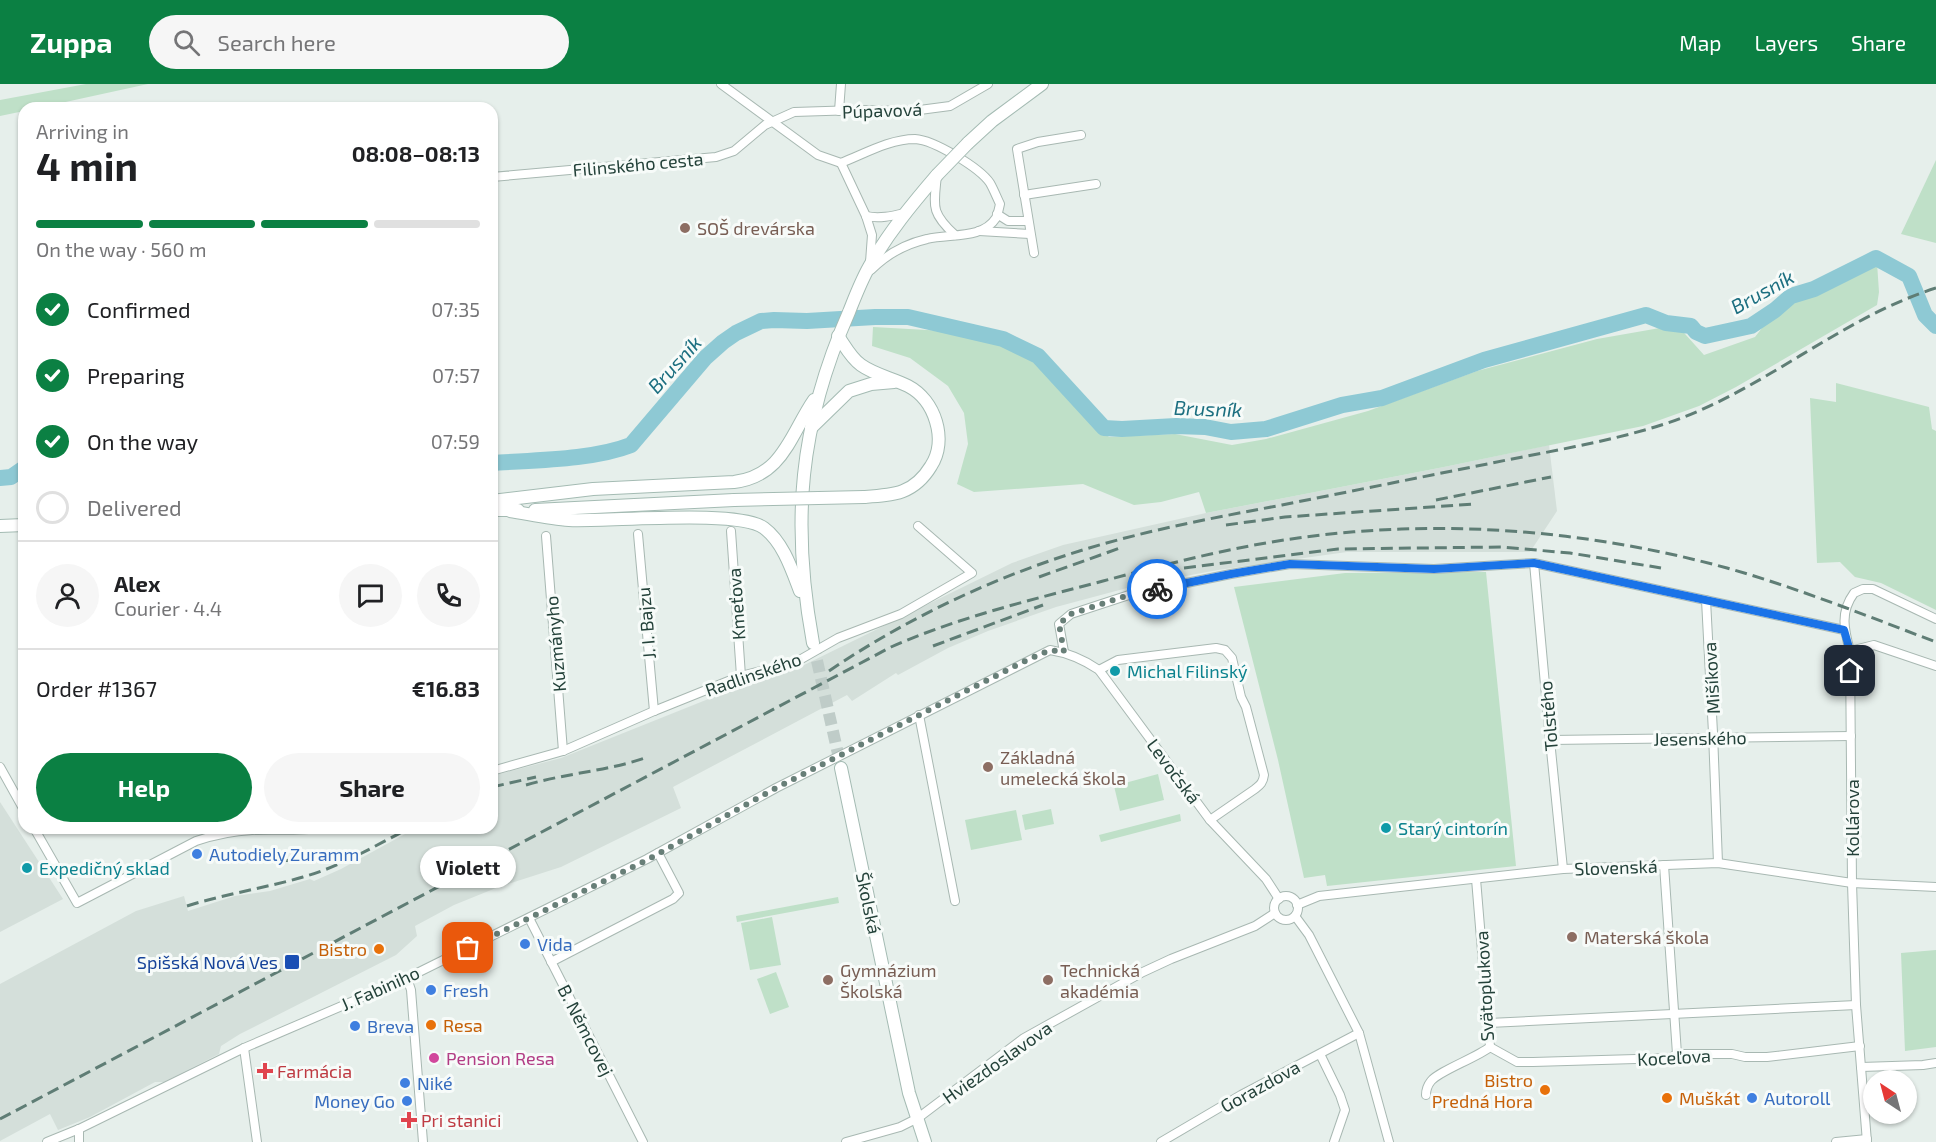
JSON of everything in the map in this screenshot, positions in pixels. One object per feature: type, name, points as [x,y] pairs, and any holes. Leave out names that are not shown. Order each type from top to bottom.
[{"type":"main road","points":[[813,643],[806,606],[800,538],[802,487],[819,391],[839,334],[867,271],[905,213],[968,142],[999,115],[1042,84]]},
{"type":"main road","points":[[510,511],[734,500],[864,497],[891,495],[912,488],[923,479],[935,461],[939,441],[935,416],[918,393],[908,386],[868,370],[858,363],[839,334]]},
{"type":"main road","points":[[811,428],[849,391],[871,384],[895,382]]},
{"type":"main road","points":[[498,500],[593,489],[734,482],[751,479],[772,466],[782,456],[819,391]]},
{"type":"main road","points":[[498,510],[568,520],[722,518],[753,522],[771,534],[788,560],[806,606]]},
{"type":"main road","points":[[0,526],[18,525]]},
{"type":"main road","name":"Školská","points":[[841,768],[909,1093],[925,1142]]},
{"type":"street","points":[[721,84],[818,155],[841,164],[866,216],[872,235],[867,271]]},
{"type":"street","points":[[839,111],[841,84]]},
{"type":"street","name":"Púpavová","points":[[773,122],[794,112],[912,111],[950,106],[988,84]]},
{"type":"street","name":"Filinského cesta","points":[[498,176],[716,157],[734,151],[765,125],[773,122]]},
{"type":"street","points":[[1034,253],[1017,149],[1038,142],[1081,135]]},
{"type":"street","points":[[841,164],[898,141],[917,139],[932,144],[963,161],[989,182],[1000,204],[996,218],[979,231]]},
{"type":"street","points":[[937,175],[934,206],[943,224],[955,235]]},
{"type":"street","points":[[1024,195],[1096,184]]},
{"type":"street","points":[[866,216],[887,217],[905,213]]},
{"type":"street","points":[[997,214],[1008,221],[1028,221]]},
{"type":"street","points":[[867,271],[907,245],[940,236],[979,231],[1030,234]]},
{"type":"street","name":"Radlinského","points":[[498,769],[563,751],[741,676],[796,662],[838,638],[901,614],[972,573],[918,526]]},
{"type":"street","name":"Kmeťova","points":[[731,531],[741,676]]},
{"type":"street","name":"J. I. Bajzu","points":[[638,534],[654,711]]},
{"type":"street","name":"Kuzmányho","points":[[546,536],[563,751]]},
{"type":"street","points":[[1064,652],[1059,624],[1071,614],[1132,594],[1290,564],[1434,569],[1534,563],[1844,630]]},
{"type":"street","name":"Tolstého","points":[[1534,563],[1563,869]]},
{"type":"street","name":"Kollárova","points":[[1867,1140],[1856,1005],[1852,883],[1850,651],[1844,630],[1844,613],[1854,592],[1863,588],[1873,589],[1936,619]]},
{"type":"street","name":"Mišíkova","points":[[1706,600],[1718,863]]},
{"type":"street","points":[[1850,651],[1874,645],[1936,666]]},
{"type":"street","points":[[1099,670],[1118,660],[1216,648],[1229,653],[1246,707],[1263,780],[1255,789],[1210,820]]},
{"type":"street","name":"J. Fabiniho","points":[[47,1142],[79,1129],[244,1048],[407,978],[658,853],[776,788],[919,715],[1050,650],[1064,652]]},
{"type":"street","name":"Levočská","points":[[1064,652],[1083,658],[1099,670],[1210,820],[1266,879],[1279,898]]},
{"type":"street","points":[[919,715],[956,901]]},
{"type":"street","name":"Jesenského","points":[[1550,740],[1851,736]]},
{"type":"street","points":[[0,767],[18,799]]},
{"type":"street","points":[[37,834],[77,903],[196,841],[225,834]]},
{"type":"street","points":[[551,962],[673,899],[679,893],[658,853]]},
{"type":"street","name":"Slovenská","points":[[1297,905],[1319,896],[1563,869],[1718,863],[1852,883],[1936,887]]},
{"type":"street","points":[[1664,865],[1677,1054]]},
{"type":"street","name":"Svätoplukova","points":[[1426,1095],[1426,1089],[1432,1079],[1476,1057],[1490,1047],[1476,879]]},
{"type":"street","points":[[1290,897],[1297,905],[1295,916],[1288,920],[1284,920],[1275,913],[1274,905],[1279,898],[1290,897]]},
{"type":"street","name":"Hviezdoslavova","points":[[846,1142],[900,1127],[918,1118],[1024,1038],[1143,972],[1255,926],[1275,913]]},
{"type":"street","points":[[1295,916],[1309,935],[1359,1033],[1389,1142]]},
{"type":"street","name":"B. Němcovej","points":[[529,918],[643,1142]]},
{"type":"street","points":[[407,978],[411,990],[423,1142]]},
{"type":"street","points":[[1489,1023],[1856,1005]]},
{"type":"street","name":"Gorazdova","points":[[1161,1142],[1173,1139],[1241,1095],[1359,1033]]},
{"type":"street","name":"Koceľova","points":[[1490,1047],[1517,1062],[1525,1062],[1667,1058],[1677,1054],[1732,1054],[1745,1057],[1767,1057],[1860,1046]]},
{"type":"street","points":[[244,1048],[257,1142]]},
{"type":"street","points":[[1320,1053],[1345,1110],[1334,1142]]},
{"type":"street","points":[[1861,1067],[1936,1063]]},
{"type":"street","points":[[79,1129],[79,1142]]},
{"type":"street","points":[[1836,1142],[1867,1140]]},
{"type":"shaded area","points":[[1549,445],[1557,511],[1530,552],[1347,552],[1218,570],[1142,584],[1056,607],[988,631],[948,648],[898,675],[896,673],[852,701],[847,695],[673,787],[681,808],[561,867],[496,888],[454,905],[415,926],[417,936],[396,955],[240,1034],[221,1046],[219,1054],[164,1082],[155,1082],[90,1117],[58,1130],[50,1114],[0,1141],[0,984],[136,911],[184,896],[188,911],[235,896],[270,891],[310,879],[314,881],[405,834],[498,834],[498,774],[561,758],[766,676],[800,667],[1012,563],[1063,545],[1206,513]]},
{"type":"shaded area","points":[[0,802],[18,830],[18,834],[21,834],[63,899],[0,932]]},
{"type":"green space","points":[[86,84],[148,84],[66,102],[18,102],[18,112],[0,116],[0,100]]},
{"type":"green space","points":[[1936,160],[1936,243],[1901,234]]},
{"type":"green space","points":[[1877,263],[1879,292],[1877,305],[1699,406],[1643,426],[1206,513],[1199,492],[1161,502],[1134,505],[1083,484],[974,492],[957,484],[968,444],[964,413],[948,386],[910,358],[872,346],[873,327],[945,331],[1028,352],[1109,437],[1175,434],[1232,445],[1266,439],[1368,411],[1477,371],[1597,339],[1677,325],[1704,355],[1755,337],[1779,306],[1802,290]]},
{"type":"green space","points":[[1836,383],[1929,407],[1932,429],[1936,431],[1936,610],[1881,583],[1855,577],[1840,562],[1817,563],[1810,398],[1836,402]]},
{"type":"green space","points":[[1486,572],[1516,866],[1327,886],[1325,875],[1304,878],[1278,760],[1234,587],[1345,573]]},
{"type":"green space","points":[[1158,774],[1164,800],[1120,811],[1114,786]]},
{"type":"green space","points":[[1051,809],[1054,824],[1025,830],[1022,815]]},
{"type":"green space","points":[[1016,810],[1022,840],[971,850],[965,820]]},
{"type":"green space","points":[[1180,814],[1181,821],[1101,842],[1099,835]]},
{"type":"green space","points":[[838,897],[839,903],[737,922],[736,916]]},
{"type":"green space","points":[[772,917],[781,965],[750,970],[741,923]]},
{"type":"green space","points":[[1936,950],[1936,1047],[1905,1051],[1901,953]]},
{"type":"green space","points":[[776,972],[789,1007],[770,1014],[757,979]]},
{"type":"waterway","name":"Brusník","points":[[498,463],[599,454],[631,445],[705,358],[736,333],[761,321],[908,317],[1003,339],[1038,356],[1104,428],[1176,426],[1205,427],[1231,432],[1266,429],[1342,405],[1382,398],[1484,360],[1646,315],[1666,323],[1691,326],[1696,332],[1705,336],[1751,326],[1791,296],[1814,289],[1876,258],[1909,276],[1925,315],[1936,326]]},
{"type":"waterway","name":"Brusník","points":[[0,478],[11,477],[18,472]]},
{"type":"tunnel","points":[[813,643],[841,767]]},
{"type":"railway","points":[[829,671],[864,648],[938,607],[1016,573],[1096,546],[1191,523],[1574,447],[1655,427],[1692,414],[1728,397],[1864,319],[1936,288]]},
{"type":"railway","points":[[1436,500],[1551,477]]},
{"type":"railway","points":[[1226,525],[1285,517],[1474,504]]},
{"type":"railway","points":[[0,1119],[891,647],[996,610],[1175,562],[1273,542],[1352,532],[1406,529],[1514,531],[1621,544],[1727,568],[1806,593],[1936,642]]},
{"type":"railway","points":[[1184,568],[1338,549],[1501,547],[1570,553],[1661,568]]},
{"type":"railway","points":[[1039,577],[1120,548]]},
{"type":"railway","points":[[933,646],[1043,605]]},
{"type":"railway","points":[[526,785],[618,766],[648,757]]},
{"type":"railway","points":[[498,786],[536,777]]},
{"type":"railway","points":[[187,906],[316,873],[355,857],[398,834]]},
{"type":"railway","points":[[278,861],[349,854]]},
{"type":"way so far","points":[[468,948],[647,860],[776,788],[1027,660],[1050,650],[1064,652],[1059,624],[1071,614],[1132,594],[1157,589]]},
{"type":"place","name":"SOŠ drevárska","points":[[685,228]]},
{"type":"place","name":"Michal Filinský","points":[[1115,671]]},
{"type":"place","name":"Základná umelecká škola","points":[[988,767]]},
{"type":"place","name":"Starý cintorín","points":[[1386,828]]},
{"type":"place","name":"Autodiely Zuramm","points":[[197,854]]},
{"type":"place","name":"Expedičný sklad","points":[[27,868]]},
{"type":"place","name":"Materská škola","points":[[1572,937]]},
{"type":"place","name":"Vida","points":[[525,944]]},
{"type":"place","name":"Violett","points":[[468,948]]},
{"type":"place","name":"Bistro","points":[[379,949]]},
{"type":"place","name":"Spišská Nová Ves","points":[[292,962]]},
{"type":"place","name":"Gymnázium Školská","points":[[828,980]]},
{"type":"place","name":"Technická akadémia","points":[[1048,980]]},
{"type":"place","name":"Fresh","points":[[431,990]]},
{"type":"place","name":"Resa","points":[[431,1025]]},
{"type":"place","name":"Breva","points":[[355,1026]]},
{"type":"place","name":"Pension Resa","points":[[434,1058]]},
{"type":"place","name":"Farmácia","points":[[265,1071]]},
{"type":"place","name":"Niké","points":[[405,1083]]},
{"type":"place","name":"Bistro Predná Hora","points":[[1545,1090]]},
{"type":"place","name":"Muškát","points":[[1667,1098]]},
{"type":"place","name":"Autoroll","points":[[1752,1098]]},
{"type":"place","name":"Money Go","points":[[407,1101]]},
{"type":"place","name":"Pri stanici","points":[[409,1120]]},
{"type":"route","points":[[1157,589],[1290,564],[1434,569],[1534,563],[1844,630],[1850,651],[1850,671]]}]
